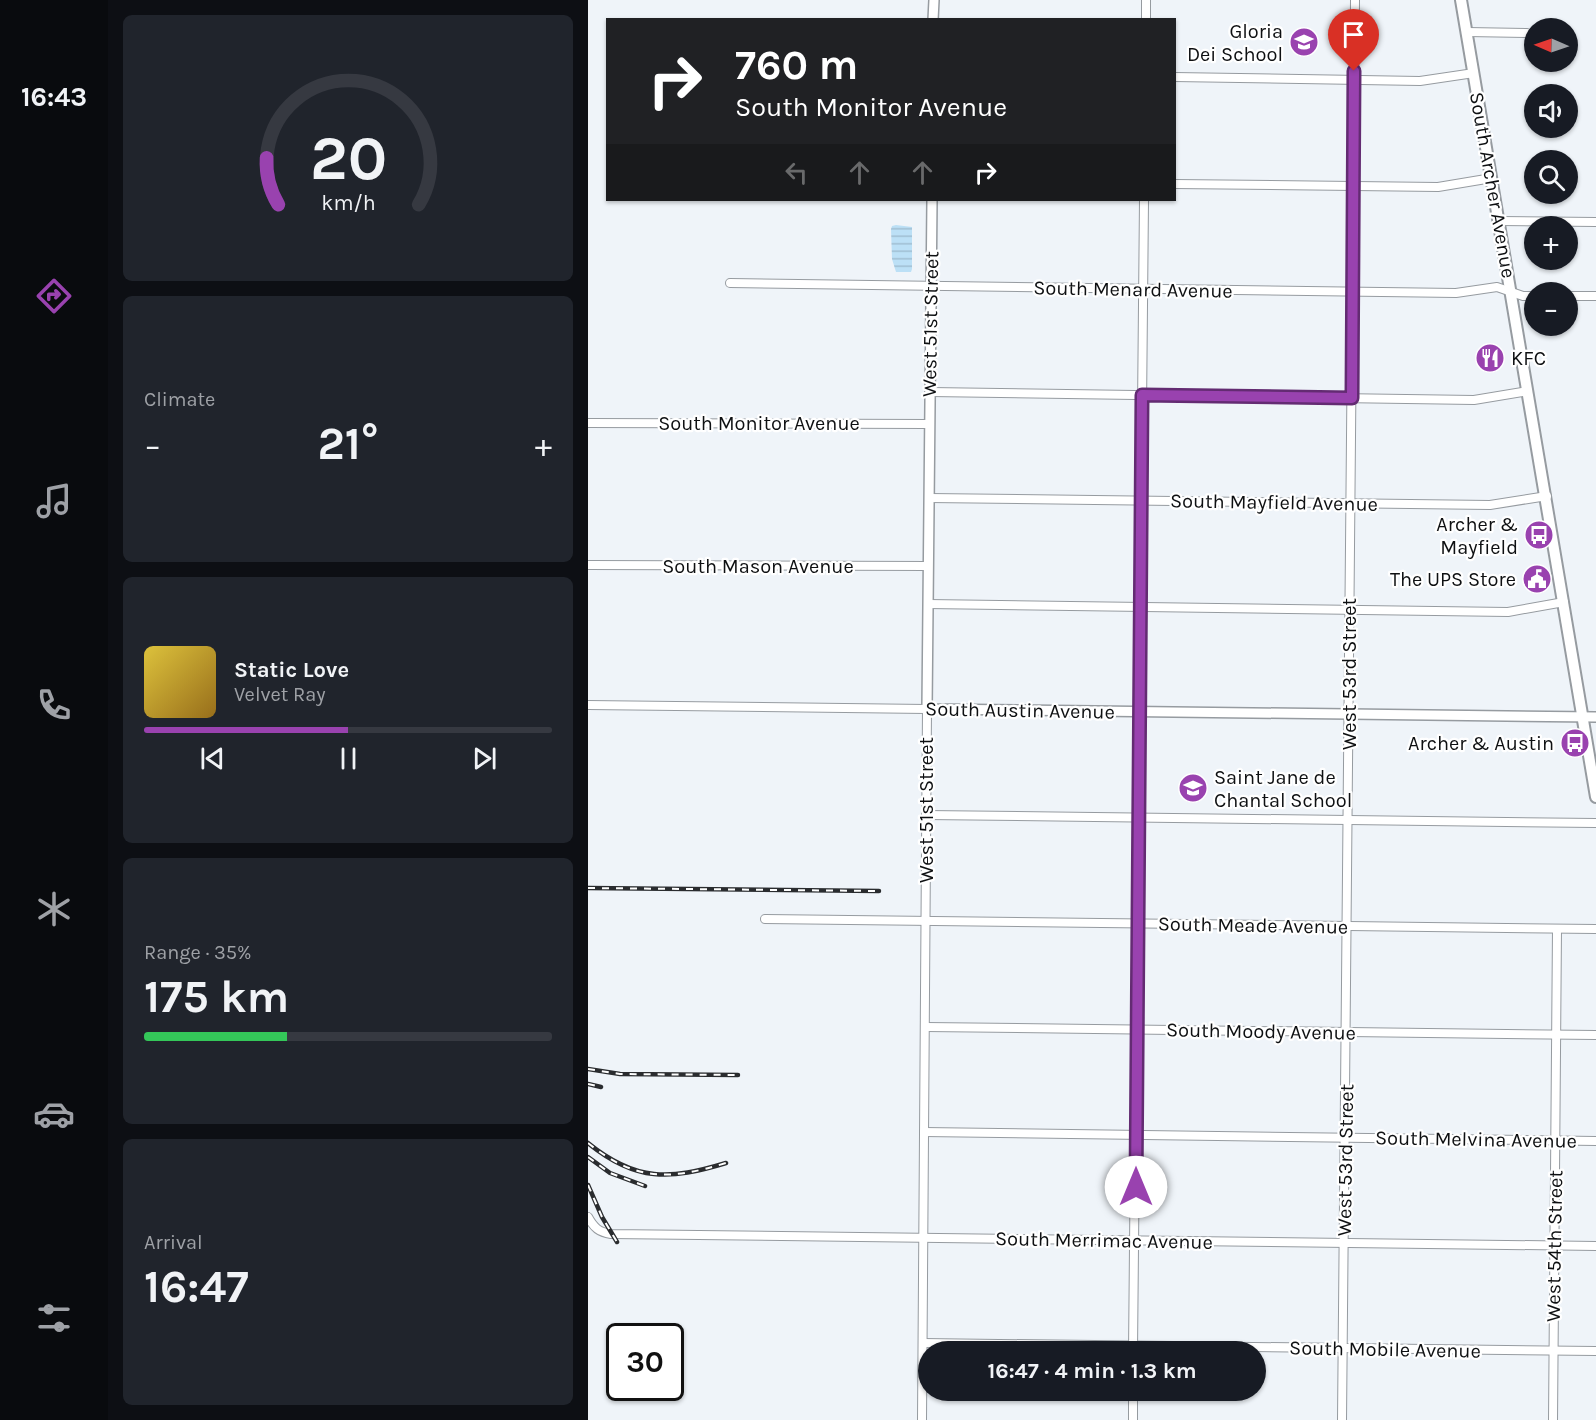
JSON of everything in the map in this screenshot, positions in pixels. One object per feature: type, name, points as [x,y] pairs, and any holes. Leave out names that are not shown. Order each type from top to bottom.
[{"type":"main road","name":"South Archer Avenue","points":[[1461,0],[1547,496],[1596,797]]},
{"type":"street","points":[[933,18],[934,0]]},
{"type":"street","points":[[1146,0],[1146,18]]},
{"type":"street","name":"West 53rd Street","points":[[1342,1420],[1355,0]]},
{"type":"street","points":[[1467,32],[1524,33]]},
{"type":"street","points":[[1176,77],[1420,81],[1474,73]]},
{"type":"street","points":[[1176,183],[1438,187],[1492,178]]},
{"type":"street","name":"West 51st Street","points":[[923,1341],[932,201]]},
{"type":"street","points":[[1133,1341],[1144,201]]},
{"type":"street","points":[[1499,221],[1596,222]]},
{"type":"street","name":"South Menard Avenue","points":[[730,283],[1456,294],[1497,287],[1524,296]]},
{"type":"street","points":[[1578,296],[1596,296]]},
{"type":"street","points":[[930,392],[1474,400],[1528,391]]},
{"type":"street","name":"South Monitor Avenue","points":[[588,423],[929,424]]},
{"type":"street","name":"South Mayfield Avenue","points":[[929,498],[1490,505],[1547,496]]},
{"type":"street","name":"South Mason Avenue","points":[[588,565],[928,566]]},
{"type":"street","points":[[928,604],[1509,612],[1564,602]]},
{"type":"street","name":"South Austin Avenue","points":[[588,705],[1596,717]]},
{"type":"street","points":[[926,815],[1596,824]]},
{"type":"street","name":"South Meade Avenue","points":[[765,919],[1596,929]]},
{"type":"street","name":"West 54th Street","points":[[1553,1420],[1557,929]]},
{"type":"street","name":"South Moody Avenue","points":[[926,1027],[1596,1035]]},
{"type":"street","name":"South Melvina Avenue","points":[[924,1132],[1596,1141]]},
{"type":"street","name":"South Merrimac Avenue","points":[[588,1217],[600,1233],[611,1234],[1596,1246]]},
{"type":"street","name":"South Mobile Avenue","points":[[1266,1348],[1596,1351]]},
{"type":"street","name":"West 51st Street","points":[[922,1401],[922,1420]]},
{"type":"street","points":[[1133,1401],[1133,1420]]},
{"type":"water","points":[[896,225],[912,227],[911,272],[896,272],[892,259],[891,229]]},
{"type":"railway","points":[[588,888],[879,891]]},
{"type":"railway","points":[[588,1069],[620,1074],[738,1075]]},
{"type":"railway","points":[[588,1084],[601,1087]]},
{"type":"railway","points":[[588,1143],[622,1165],[654,1174],[688,1173],[726,1163]]},
{"type":"railway","points":[[588,1157],[610,1173],[645,1186]]},
{"type":"railway","points":[[588,1185],[602,1217],[617,1242]]},
{"type":"place","name":"Gloria Dei School","points":[[1304,42]]},
{"type":"place","name":"KFC","points":[[1490,358]]},
{"type":"place","name":"Archer & Mayfield","points":[[1539,535]]},
{"type":"place","name":"The UPS Store","points":[[1537,579]]},
{"type":"place","name":"Archer & Austin","points":[[1575,743]]},
{"type":"place","name":"Saint Jane de Chantal School","points":[[1193,788]]},
{"type":"route","points":[[1136,1187],[1142,395],[1352,398],[1354,71]]}]
